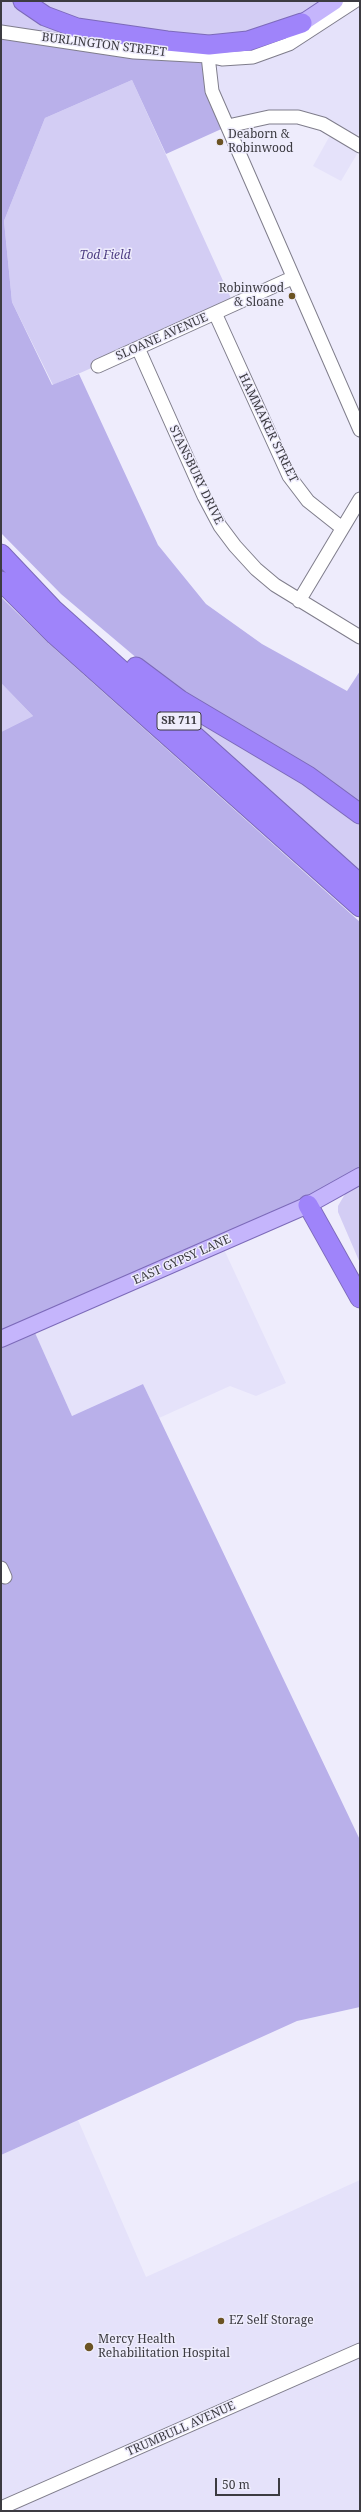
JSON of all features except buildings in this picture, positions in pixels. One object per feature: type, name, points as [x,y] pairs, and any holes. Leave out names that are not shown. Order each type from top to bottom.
[{"type":"highway","points":[[24,1],[45,16],[77,28],[167,41],[209,45],[248,40],[302,23]]},
{"type":"highway","name":"SR 711","points":[[1,554],[53,609],[360,884]]},
{"type":"highway","name":"SR 711","points":[[1,581],[61,640],[360,908]]},
{"type":"highway","points":[[53,609],[98,634],[130,662],[180,700],[308,776],[360,814]]},
{"type":"highway","points":[[313,1202],[360,1282]]},
{"type":"highway","points":[[313,1202],[360,1298]]},
{"type":"main road","name":"BURLINGTON STREET","points":[[302,23],[324,6],[335,1]]},
{"type":"main road","name":"EAST GYPSY LANE","points":[[1,1339],[313,1202],[360,1176]]},
{"type":"street","name":"BURLINGTON STREET","points":[[1,32],[134,52],[208,56],[232,59],[270,52],[308,33],[355,1]]},
{"type":"street","name":"BURLINGTON STREET","points":[[208,56],[222,51],[247,48],[266,42],[302,23]]},
{"type":"street","points":[[208,56],[212,91],[292,278],[360,430]]},
{"type":"street","points":[[228,126],[269,117],[298,117],[323,124],[360,146]]},
{"type":"street","name":"SLOANE AVENUE","points":[[98,366],[292,278]]},
{"type":"street","name":"HAMMAKER STREET","points":[[215,313],[289,476],[308,501],[342,528]]},
{"type":"street","name":"STANSBURY DRIVE","points":[[138,348],[204,496],[220,526],[234,546],[256,569],[299,601],[360,637]]},
{"type":"street","points":[[299,601],[360,499]]},
{"type":"street","name":"TRUMBULL AVENUE","points":[[1,2508],[360,2350]]},
{"type":"shaded area","points":[[337,1],[360,1],[360,132],[353,142],[360,149],[341,181],[313,166],[333,130],[298,117],[228,126],[208,56]]},
{"type":"shaded area","points":[[1,33],[208,56],[228,126],[166,154],[132,80],[45,118],[4,221],[12,302],[52,385],[79,374],[158,545],[206,604],[262,644],[347,691],[360,671],[360,807],[158,676],[61,594],[1,533]]},
{"type":"shaded area","points":[[1,597],[47,642],[360,922],[360,1176],[32,1326],[72,1416],[143,1384],[360,1840],[360,2007],[297,2021],[1,2155],[1,732],[33,716],[1,683]]},
{"type":"shaded area","points":[[221,1243],[286,1383],[256,1396],[230,1386],[159,1418],[143,1384],[72,1416],[32,1326]]},
{"type":"shaded area","points":[[78,2120],[146,2277],[360,2180],[360,2511],[1,2511],[1,2155]]},
{"type":"green space","points":[[1,1],[335,1],[247,47],[1,32]]},
{"type":"green space","name":"Tod Field","points":[[132,80],[234,305],[53,385],[12,302],[4,221],[45,118]]},
{"type":"green space","points":[[1,683],[33,716],[1,732]]},
{"type":"green space","points":[[167,700],[360,819],[360,872]]},
{"type":"green space","points":[[360,1176],[360,1263],[338,1212],[338,1206],[345,1194],[356,1184]]},
{"type":"place","name":"Deaborn & Robinwood","points":[[220,142]]},
{"type":"place","name":"Robinwood & Sloane","points":[[292,296]]},
{"type":"place","name":"EZ Self Storage","points":[[221,2321]]},
{"type":"place","name":"Mercy Health Rehabilitation Hospital","points":[[89,2347]]}]
